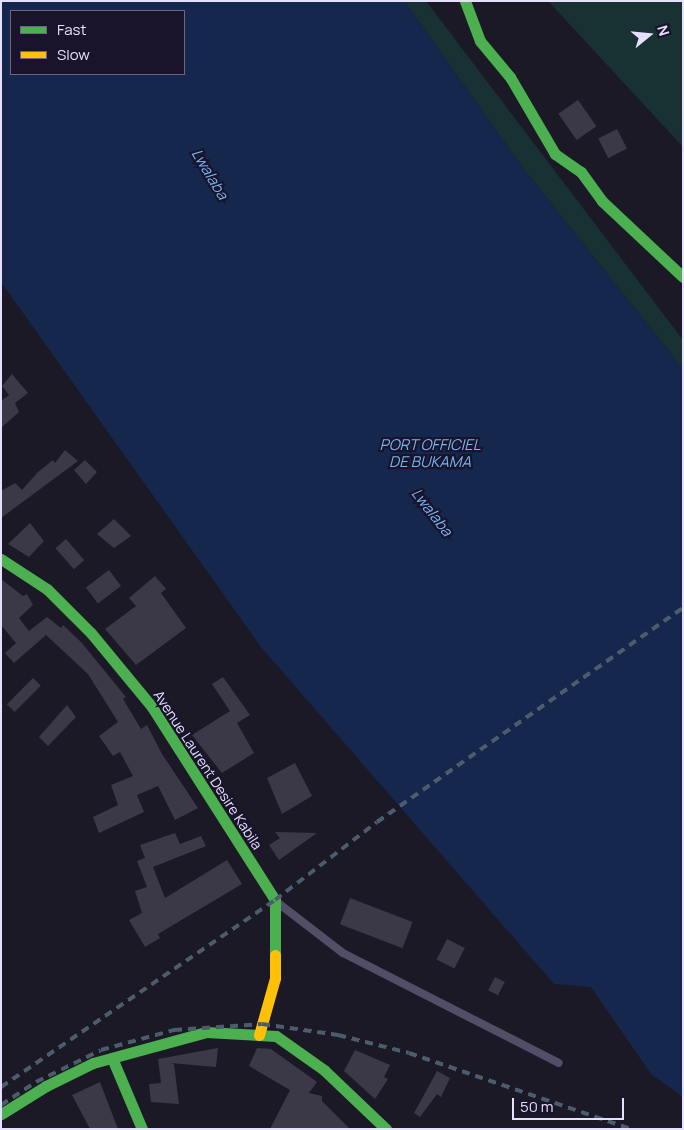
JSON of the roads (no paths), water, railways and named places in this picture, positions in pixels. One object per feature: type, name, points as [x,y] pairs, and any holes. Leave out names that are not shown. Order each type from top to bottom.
[{"type":"street","points":[[465,1],[480,41],[510,77],[555,154],[582,172],[602,201],[683,277]]},
{"type":"street","name":"Avenue Laurent Desire Kabila","points":[[1,559],[47,589],[91,633],[152,707],[274,900]]},
{"type":"street","points":[[259,1036],[275,978],[274,900]]},
{"type":"street","points":[[1,1114],[46,1086],[112,1058],[206,1032],[276,1036],[324,1070],[386,1129]]},
{"type":"street","points":[[112,1058],[142,1129]]},
{"type":"lane","points":[[274,900],[343,953],[559,1063]]},
{"type":"water","name":"PORT OFFICIEL DE BUKAMA","points":[[1,1],[404,1],[522,167],[683,369],[683,1097],[651,1074],[591,987],[554,984],[261,647],[1,282]]},
{"type":"railway","points":[[1,1087],[275,900],[377,822],[683,608]]},
{"type":"railway","points":[[1,1105],[36,1082],[101,1050],[174,1030],[262,1024],[338,1035],[409,1053],[631,1129]]},
{"type":"water label","name":"Lwalaba","points":[[210,174]]},
{"type":"water label","name":"Lwalaba","points":[[432,512]]}]
